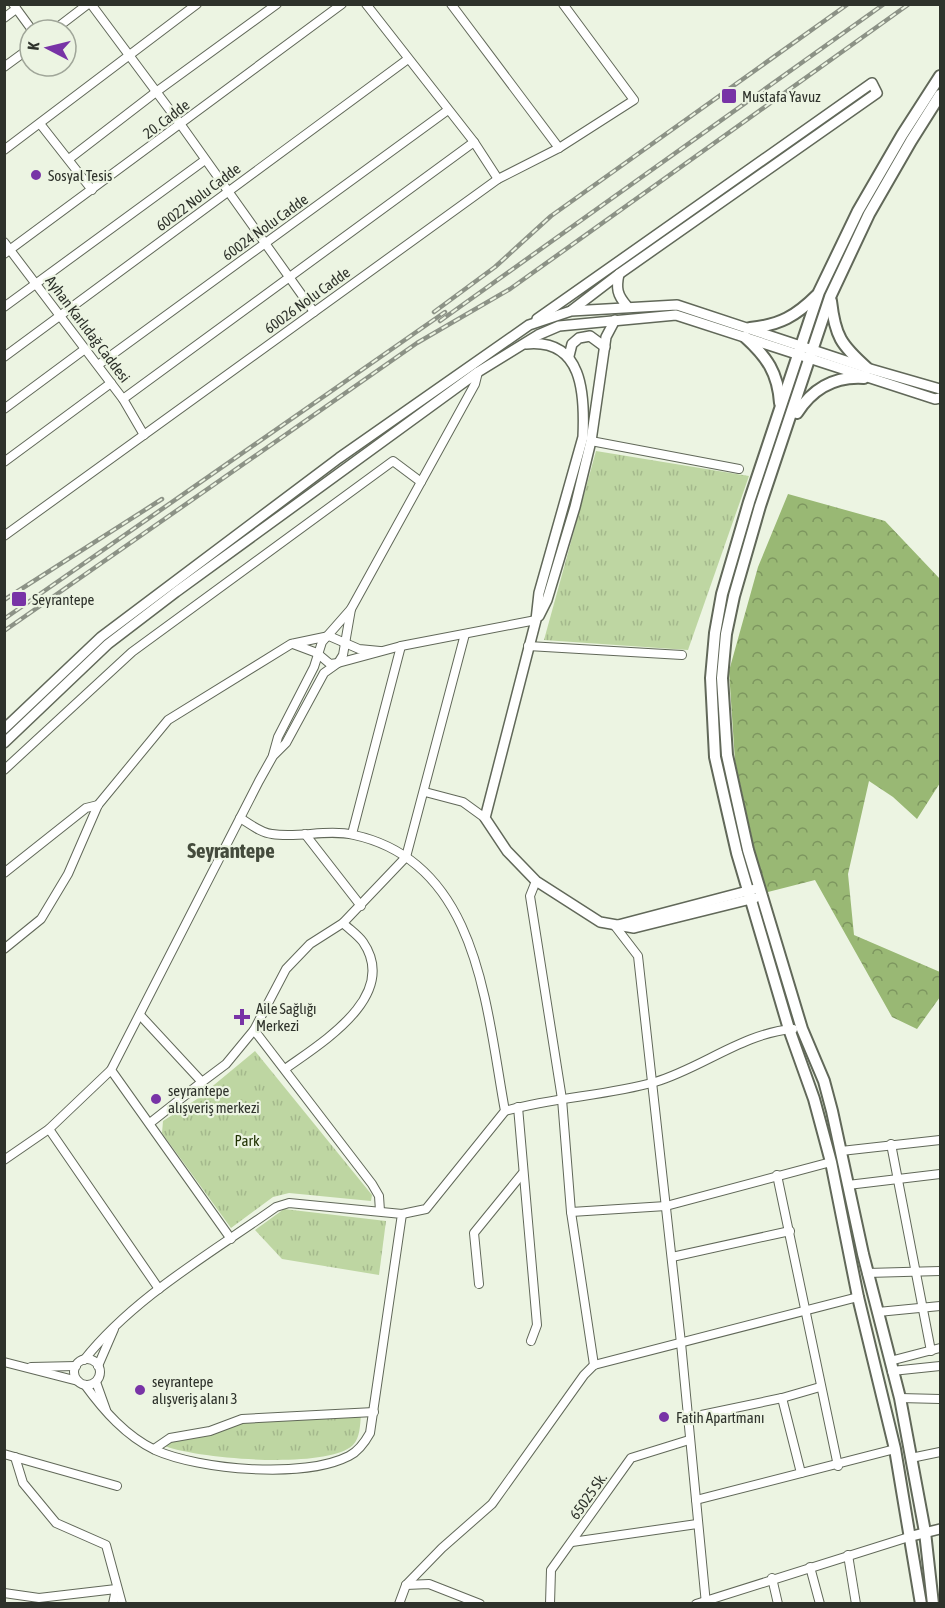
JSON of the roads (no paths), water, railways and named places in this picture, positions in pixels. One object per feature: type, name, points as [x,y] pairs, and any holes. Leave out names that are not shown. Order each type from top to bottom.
[{"type":"main road","points":[[933,1604],[925,1532],[900,1398],[867,1273],[841,1151],[824,1082],[802,1029],[755,894],[737,853],[715,757],[711,678],[715,633],[722,594],[800,350],[825,295],[940,76]]},
{"type":"main road","points":[[906,138],[940,95]]},
{"type":"main road","points":[[780,410],[779,387],[773,368],[748,332],[783,322],[825,295]]},
{"type":"main road","points":[[825,295],[812,354],[734,596],[726,634],[723,678],[727,755],[748,850],[755,894],[789,1029],[814,1099],[831,1162],[858,1298],[895,1449],[912,1536],[921,1604]]},
{"type":"main road","points":[[787,428],[805,399],[823,386],[866,373],[844,348],[836,334],[825,295]]},
{"type":"street","points":[[70,18],[89,4],[181,124],[314,312]]},
{"type":"street","points":[[4,150],[41,125],[197,4]]},
{"type":"street","points":[[69,159],[277,4]]},
{"type":"street","name":"20. Cadde","points":[[7,252],[342,4]]},
{"type":"street","points":[[366,4],[474,142],[498,179]]},
{"type":"street","points":[[451,4],[559,148]]},
{"type":"street","name":"60026 Nolu Cadde","points":[[4,536],[498,179],[559,148],[634,100],[563,4]]},
{"type":"street","points":[[4,18],[15,7]]},
{"type":"street","points":[[4,67],[18,57]]},
{"type":"street","name":"60022 Nolu Cadde","points":[[4,357],[408,59]]},
{"type":"street","points":[[4,729],[101,637],[339,458],[872,83],[877,93],[619,274],[571,311],[478,372],[108,644],[4,743]]},
{"type":"street","name":"60024 Nolu Cadde","points":[[98,365],[448,110]]},
{"type":"street","points":[[41,125],[92,190]]},
{"type":"street","name":"60026 Nolu Cadde","points":[[123,399],[474,142]]},
{"type":"street","points":[[4,307],[205,160]]},
{"type":"street","name":"Ayhan Karlıdağ Caddesi","points":[[4,242],[7,252],[37,283],[123,399],[144,435]]},
{"type":"street","points":[[619,274],[616,286],[618,296],[627,306]]},
{"type":"street","points":[[529,325],[571,311],[627,306],[677,305],[935,399],[940,398]]},
{"type":"street","points":[[538,334],[559,326],[676,315],[748,332]]},
{"type":"street","points":[[536,620],[547,600],[591,441],[606,337],[615,320]]},
{"type":"street","points":[[569,356],[572,344],[579,338],[597,339],[605,347]]},
{"type":"street","points":[[485,818],[536,620],[539,592],[582,437],[584,411],[578,375],[569,356],[555,345],[540,343],[520,345]]},
{"type":"street","points":[[4,409],[85,350]]},
{"type":"street","points":[[4,1160],[48,1129],[111,1070],[273,756],[278,737],[314,668],[322,642],[351,609],[475,384],[478,372]]},
{"type":"street","points":[[866,373],[940,389]]},
{"type":"street","points":[[4,462],[111,383]]},
{"type":"street","points":[[591,441],[739,469]]},
{"type":"street","points":[[4,770],[132,652],[393,461],[421,482]]},
{"type":"street","points":[[273,756],[286,743],[324,674],[338,663],[343,655],[351,609]]},
{"type":"street","points":[[291,644],[317,653],[330,664],[401,646],[536,620]]},
{"type":"street","points":[[150,1123],[226,1064],[254,1030],[285,969],[310,944],[343,923],[362,906],[406,857],[465,634]]},
{"type":"street","points":[[4,950],[40,919],[68,874],[98,805],[168,720],[291,644],[329,636],[359,649],[380,651]]},
{"type":"street","points":[[352,834],[401,646]]},
{"type":"street","points":[[528,646],[681,655]]},
{"type":"street","points":[[425,792],[463,802],[485,818],[507,851],[536,881],[600,922],[615,926],[755,894]]},
{"type":"street","points":[[4,873],[86,808],[98,805]]},
{"type":"street","points":[[240,818],[271,834],[352,834],[388,844],[418,863],[440,889],[461,924],[476,959],[505,1111]]},
{"type":"street","points":[[305,834],[362,906]]},
{"type":"street","points":[[536,881],[530,896],[562,1099],[572,1212],[594,1365]]},
{"type":"street","points":[[285,1069],[346,1022],[361,1005],[370,987],[372,970],[370,957],[363,942],[343,923]]},
{"type":"street","points":[[615,926],[638,956],[672,1257],[706,1602]]},
{"type":"street","points":[[140,1014],[202,1082]]},
{"type":"street","points":[[4,1362],[31,1367],[76,1366],[84,1360],[106,1332],[114,1329],[159,1289],[276,1207],[289,1203],[402,1214],[426,1209],[505,1111],[652,1083],[677,1075],[756,1037],[789,1029],[802,1029]]},
{"type":"street","points":[[254,1030],[372,1184],[379,1196],[380,1211]]},
{"type":"street","points":[[111,1070],[231,1239]]},
{"type":"street","points":[[518,1107],[522,1174],[537,1325],[531,1341]]},
{"type":"street","points":[[48,1129],[159,1289]]},
{"type":"street","points":[[841,1151],[940,1140]]},
{"type":"street","points":[[891,1144],[931,1351]]},
{"type":"street","points":[[572,1212],[666,1206],[831,1162]]},
{"type":"street","points":[[478,1284],[474,1233],[522,1174]]},
{"type":"street","points":[[848,1185],[940,1174]]},
{"type":"street","points":[[777,1175],[838,1466]]},
{"type":"street","points":[[76,1366],[75,1373],[82,1383],[131,1435],[175,1458],[210,1466],[282,1469],[314,1467],[341,1459],[358,1449],[370,1432],[402,1214]]},
{"type":"street","points":[[672,1257],[790,1231]]},
{"type":"street","points":[[867,1273],[940,1271]]},
{"type":"street","points":[[399,1604],[406,1585],[442,1548],[492,1504],[584,1375],[594,1365],[858,1298]]},
{"type":"street","points":[[878,1312],[940,1306]]},
{"type":"street","points":[[98,1366],[114,1329]]},
{"type":"street","points":[[891,1366],[940,1348]]},
{"type":"street","points":[[84,1360],[92,1360],[98,1366],[100,1374],[96,1382],[107,1411]]},
{"type":"street","points":[[891,1366],[940,1366]]},
{"type":"street","points":[[31,1367],[39,1373],[82,1383],[96,1382]]},
{"type":"street","points":[[687,1418],[820,1388]]},
{"type":"street","points":[[782,1398],[801,1473]]},
{"type":"street","points":[[900,1398],[940,1399]]},
{"type":"street","points":[[154,1449],[170,1438],[210,1431],[242,1419],[374,1412]]},
{"type":"street","name":"65025 Sk.","points":[[550,1604],[551,1570],[631,1458],[689,1440]]},
{"type":"street","points":[[696,1500],[801,1473],[838,1466],[895,1449]]},
{"type":"street","points":[[911,1458],[940,1452]]},
{"type":"street","points":[[4,1454],[117,1486]]},
{"type":"street","points":[[15,1456],[22,1483],[56,1523],[106,1545],[116,1589],[122,1604]]},
{"type":"street","points":[[572,1542],[697,1524]]},
{"type":"street","points":[[696,1604],[772,1578],[940,1529]]},
{"type":"street","points":[[848,1556],[856,1604]]},
{"type":"street","points":[[810,1567],[820,1604]]},
{"type":"street","points":[[772,1578],[778,1604]]},
{"type":"street","points":[[406,1585],[429,1584],[480,1604]]},
{"type":"street","points":[[4,1593],[39,1598],[116,1589]]},
{"type":"street","points":[[113,1604],[116,1589]]},
{"type":"railway","points":[[434,312],[495,267],[551,216],[848,4]]},
{"type":"railway","points":[[440,321],[884,4]]},
{"type":"railway","points":[[4,631],[417,343],[510,289],[909,4]]},
{"type":"railway","points":[[4,619],[445,312]]},
{"type":"railway","points":[[4,600],[162,499]]},
{"type":"place","name":"Mustafa Yavuz","points":[[729,96]]},
{"type":"place","name":"Sosyal Tesis","points":[[36,175]]},
{"type":"place","name":"Seyrantepe","points":[[19,599]]},
{"type":"place","name":"Aile Sağlığı Merkezi","points":[[242,1017]]},
{"type":"place","name":"seyrantepe alışveriş merkezi","points":[[156,1099]]},
{"type":"place","name":"seyrantepe alışveriş alanı 3","points":[[140,1390]]},
{"type":"place","name":"Fatih Apartmanı","points":[[664,1417]]},
{"type":"district","name":"Seyrantepe","points":[[231,850]]},
{"type":"park label","name":"Park","points":[[247,1140]]}]
